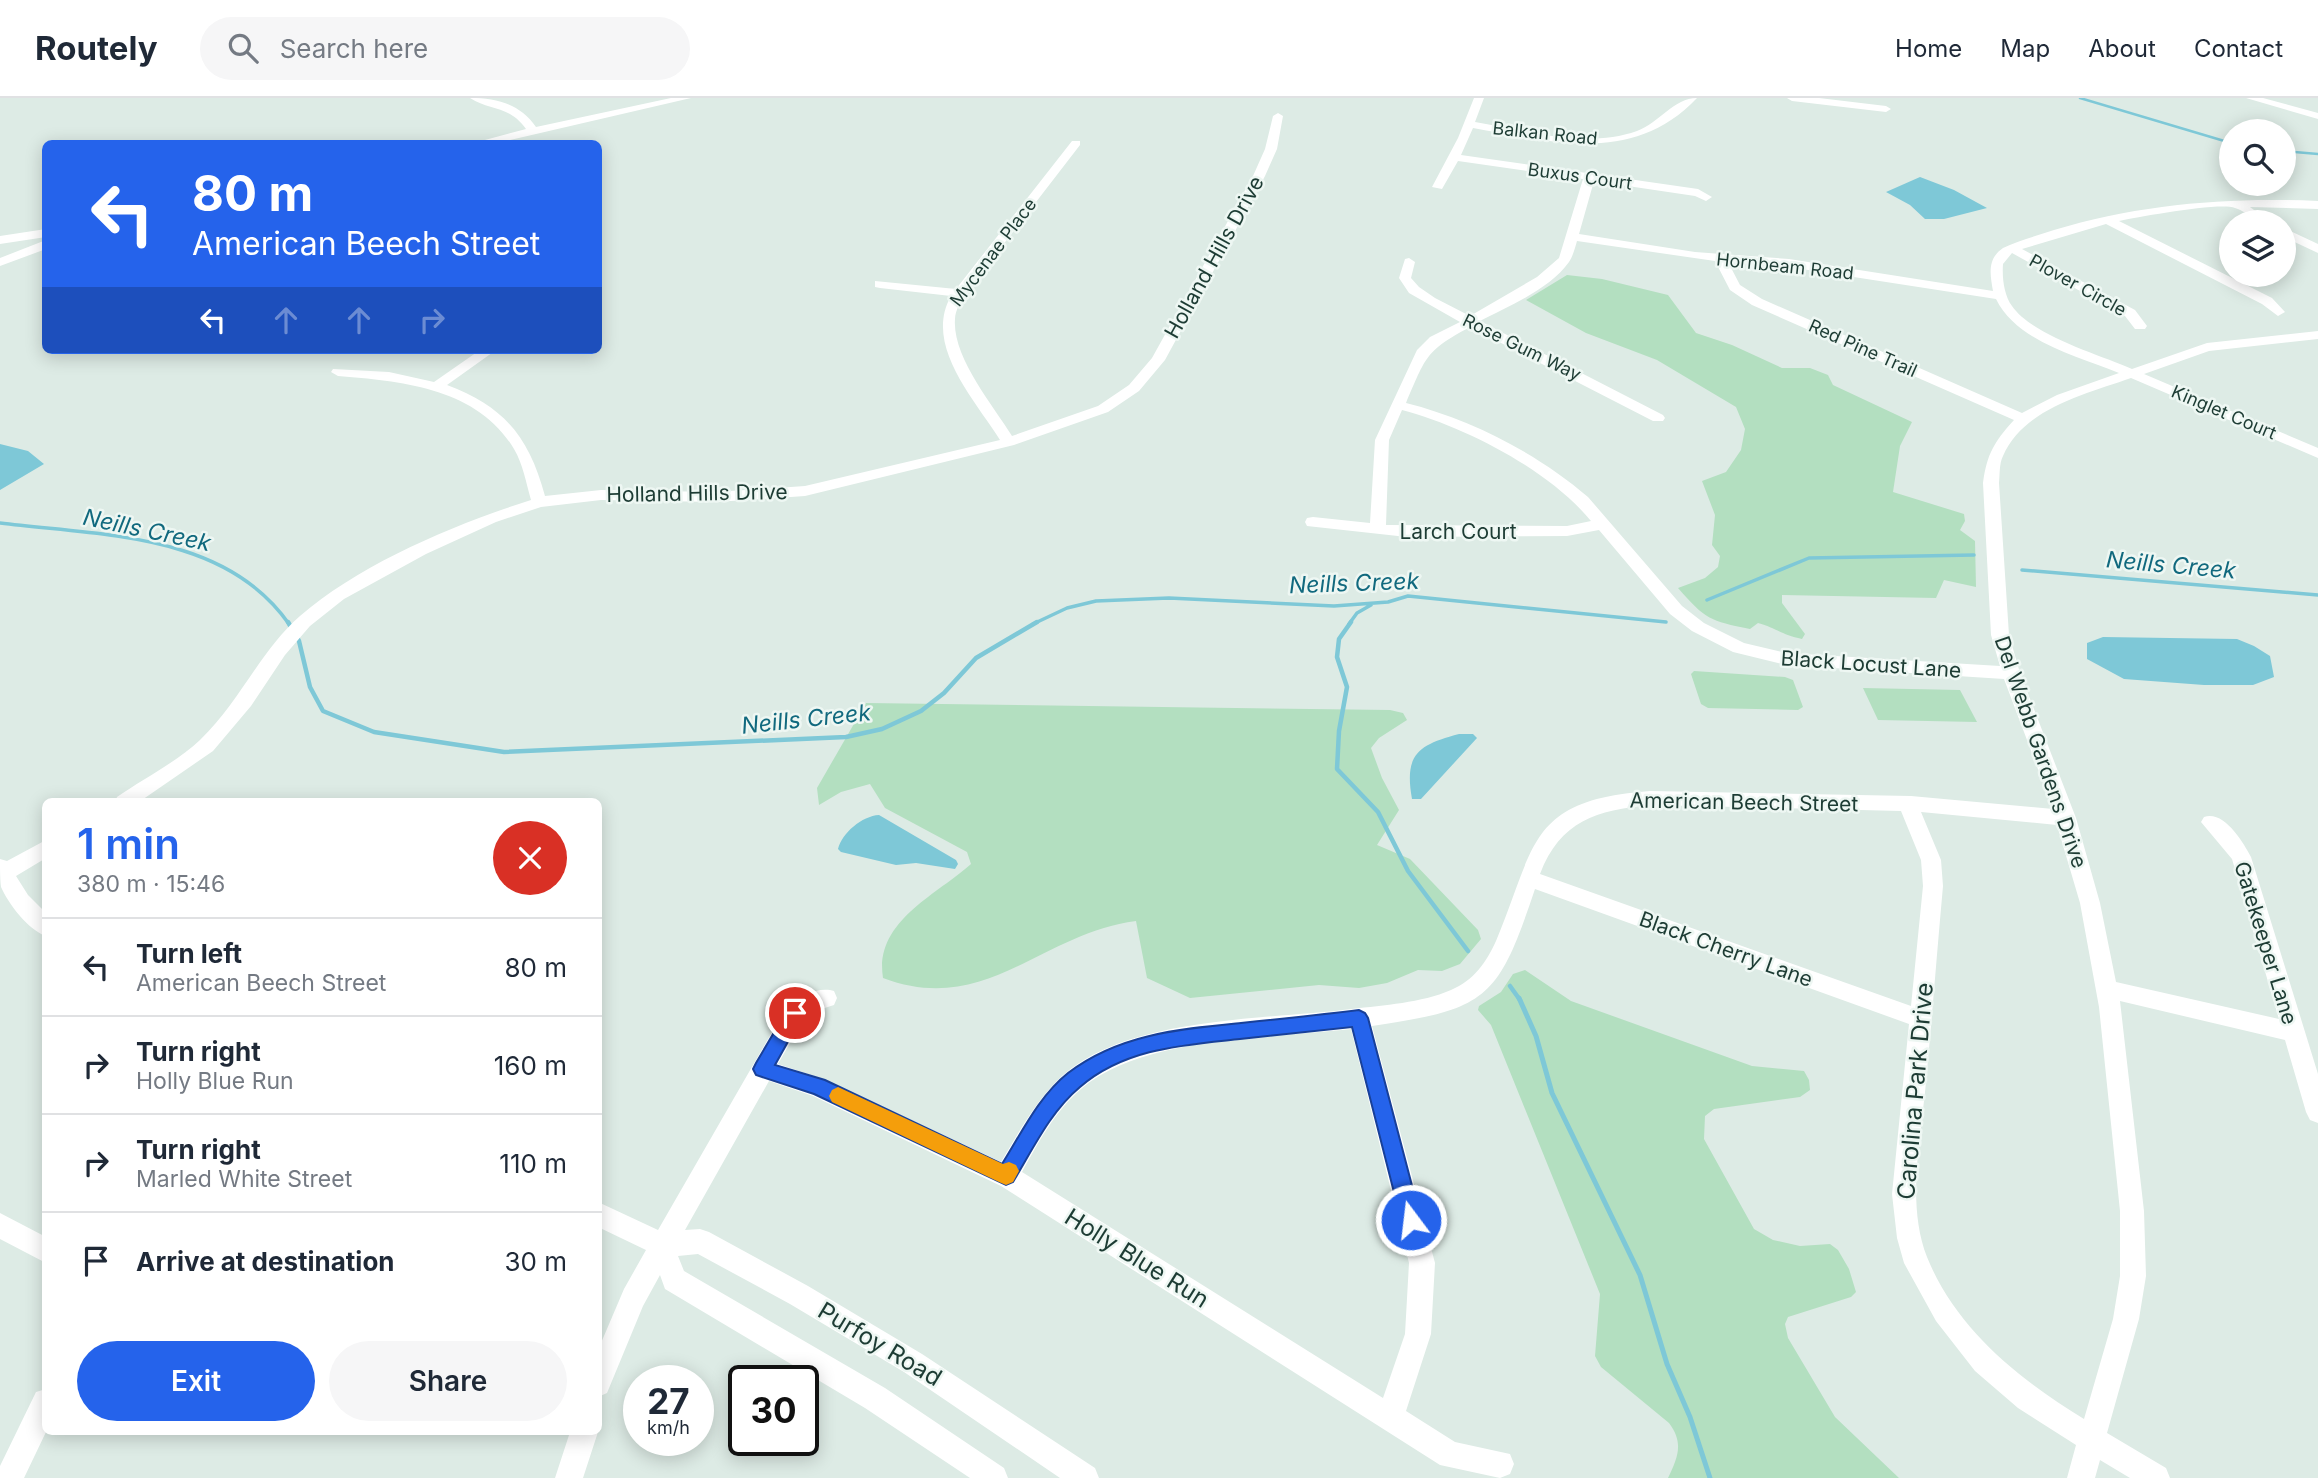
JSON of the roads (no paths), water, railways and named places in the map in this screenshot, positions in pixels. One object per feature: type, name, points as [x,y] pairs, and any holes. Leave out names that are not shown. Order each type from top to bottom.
[{"type":"street","points":[[475,98],[511,106],[526,118],[533,131]]},
{"type":"street","points":[[493,140],[686,98]]},
{"type":"street","points":[[1438,187],[1479,98]]},
{"type":"street","name":"Balkan Road","points":[[1469,124],[1568,139],[1625,138],[1648,130],[1692,98]]},
{"type":"street","points":[[1792,98],[1886,109]]},
{"type":"street","points":[[2250,98],[2275,101],[2318,116]]},
{"type":"street","name":"Holland Hills Drive","points":[[130,798],[206,746],[245,701],[279,650],[304,622],[338,596],[420,550],[490,518],[539,502],[600,495],[716,497],[806,491],[1009,442],[1103,409],[1134,388],[1156,362],[1259,176],[1271,149],[1278,116]]},
{"type":"street","name":"Mycenae Place","points":[[1009,442],[956,358],[947,326],[949,311],[959,293],[1076,143]]},
{"type":"street","name":"Buxus Court","points":[[1454,157],[1698,193],[1706,197]]},
{"type":"street","points":[[1378,530],[1379,452],[1422,354],[1435,340],[1554,272],[1565,260],[1588,177]]},
{"type":"street","points":[[2236,203],[2246,210]]},
{"type":"street","points":[[2000,296],[1997,261],[2003,254],[2071,228],[2183,205],[2318,205]]},
{"type":"street","points":[[2106,219],[2267,301],[2278,312]]},
{"type":"street","points":[[0,240],[42,234]]},
{"type":"street","name":"Hornbeam Road","points":[[1572,236],[1720,258],[1790,263],[2000,296]]},
{"type":"street","points":[[2296,238],[2318,249]]},
{"type":"street","points":[[0,262],[42,246]]},
{"type":"street","name":"Plover Circle","points":[[2012,249],[2130,313],[2140,326]]},
{"type":"street","name":"Red Pine Trail","points":[[1720,258],[1735,287],[1757,302],[2023,419]]},
{"type":"street","name":"Rose Gum Way","points":[[1409,262],[1405,278],[1415,290],[1469,321],[1658,418]]},
{"type":"street","points":[[880,284],[959,293]]},
{"type":"street","name":"Kinglet Court","points":[[2000,296],[2013,317],[2025,326],[2071,349],[2318,453]]},
{"type":"street","name":"Del Webb Gardens Drive","points":[[2081,1478],[2126,1320],[2134,1255],[2119,1072],[2107,989],[2090,903],[2066,818],[2011,673],[2000,635],[1991,483],[1994,458],[2005,439],[2023,419],[2062,398],[2207,347],[2318,335]]},
{"type":"street","points":[[437,386],[483,354]]},
{"type":"street","points":[[338,372],[375,375],[437,386],[465,398],[505,426],[520,447],[539,502]]},
{"type":"street","name":"Black Locust Lane","points":[[1398,405],[1448,420],[1552,477],[1582,500],[1676,610],[1698,627],[1739,648],[1786,659],[2011,673]]},
{"type":"street","name":"Larch Court","points":[[1313,522],[1378,530],[1567,531],[1602,524]]},
{"type":"street","name":"American Beech Street","points":[[1006,1176],[1049,1105],[1073,1080],[1105,1058],[1173,1038],[1423,1009],[1449,1000],[1480,984],[1500,957],[1541,848],[1562,824],[1588,809],[1619,800],[1908,805],[2003,808],[2066,818]]},
{"type":"street","name":"Carolina Park Drive","points":[[1908,805],[1931,860],[1933,886],[1904,1194],[1907,1227],[1917,1262],[1933,1294],[1967,1341],[2010,1385],[2157,1478]]},
{"type":"street","name":"Gatekeeper Lane","points":[[2211,822],[2231,842],[2241,857],[2318,1112]]},
{"type":"street","points":[[42,850],[2,870],[21,901],[42,922]]},
{"type":"street","name":"Black Cherry Lane","points":[[1531,878],[1921,1019]]},
{"type":"street","points":[[2107,989],[2294,1032]]},
{"type":"street","points":[[602,1373],[620,1326],[662,1245],[795,1013],[802,1006],[826,998]]},
{"type":"street","points":[[1359,1018],[1422,1263],[1418,1334],[1390,1418]]},
{"type":"street","name":"Holly Blue Run","points":[[763,1069],[818,1087],[1006,1176],[1450,1455],[1500,1464]]},
{"type":"street","points":[[602,1216],[662,1245],[674,1280],[875,1398],[994,1478]]},
{"type":"street","points":[[0,1225],[42,1249]]},
{"type":"street","name":"Purfoy Road","points":[[662,1245],[700,1241],[799,1295],[944,1383],[1085,1478]]},
{"type":"street","points":[[9,1478],[42,1410]]},
{"type":"street","points":[[569,1478],[583,1435]]},
{"type":"water","points":[[1920,177],[1954,190],[1987,208],[1944,219],[1925,219],[1910,205],[1886,192]]},
{"type":"water","points":[[0,444],[28,451],[44,464],[0,490]]},
{"type":"water","points":[[2103,637],[2237,639],[2270,656],[2274,677],[2253,685],[2204,685],[2124,679],[2087,659],[2087,643]]},
{"type":"water","points":[[1459,734],[1473,734],[1477,738],[1421,799],[1412,799],[1410,771],[1417,754],[1433,742]]},
{"type":"water","points":[[879,815],[956,860],[958,864],[955,869],[916,863],[896,865],[838,849],[854,826],[866,818]]},
{"type":"waterway","points":[[2080,98],[2219,139]]},
{"type":"waterway","points":[[2296,152],[2318,154]]},
{"type":"waterway","name":"Neills Creek","points":[[0,523],[119,536],[196,555],[231,571],[262,594],[289,624]]},
{"type":"waterway","name":"Neills Creek","points":[[1707,600],[1809,558],[1974,555]]},
{"type":"waterway","name":"Neills Creek","points":[[2022,570],[2318,595]]},
{"type":"waterway","name":"Neills Creek","points":[[1036,623],[1067,608],[1096,601],[1169,598],[1334,606],[1388,602],[1408,596],[1666,622]]},
{"type":"waterway","points":[[1349,624],[1357,613],[1371,605]]},
{"type":"waterway","name":"Neills Creek","points":[[288,622],[299,641],[310,687],[323,711],[374,732],[504,752],[846,737],[882,729],[921,711],[944,693],[976,658],[1036,623]]},
{"type":"waterway","points":[[1351,622],[1339,639],[1337,657],[1347,687],[1339,731],[1337,769],[1378,812],[1408,871],[1468,951]]},
{"type":"waterway","points":[[1510,986],[1520,1000]]},
{"type":"waterway","points":[[1520,1000],[1536,1036],[1552,1093],[1640,1275],[1667,1364],[1690,1417],[1710,1478]]}]
